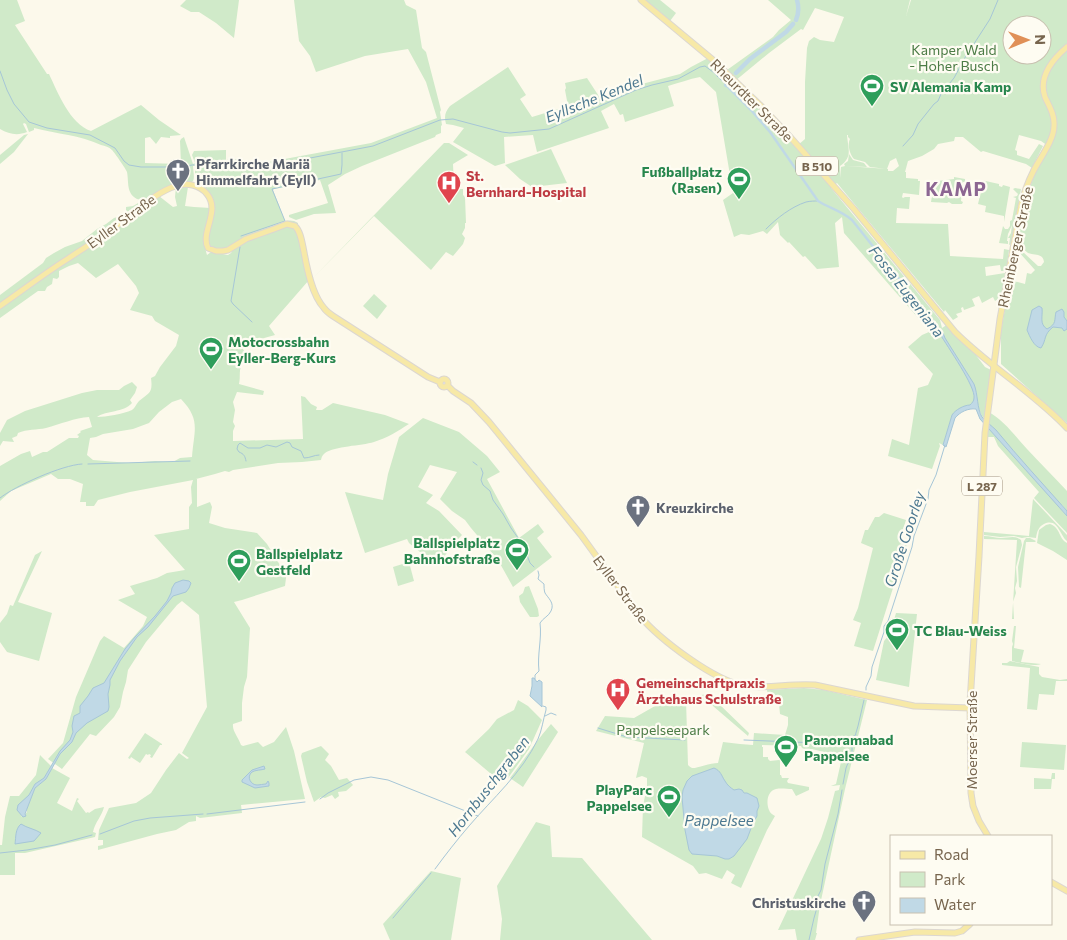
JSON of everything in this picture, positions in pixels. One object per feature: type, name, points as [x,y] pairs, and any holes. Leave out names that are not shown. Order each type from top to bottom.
[{"type":"main road","name":"Rheurdter Straße","points":[[641,0],[713,60],[760,105],[854,209],[955,332],[994,366]]},
{"type":"main road","name":"Rheinberger Straße","points":[[994,366],[1002,308],[1023,196],[1033,172],[1051,139],[1054,126],[1043,81],[1054,59],[1067,47]]},
{"type":"main road","name":"Eyller Straße","points":[[0,306],[105,234],[159,194],[176,186],[193,185],[206,193],[212,203],[206,242],[208,248],[216,251],[228,250],[246,239],[280,226],[287,224],[295,226],[300,233],[312,285],[324,309],[428,377],[440,382],[441,386],[448,386],[471,402],[581,535],[639,615],[677,649],[715,674],[743,686],[815,685],[914,706],[970,708]]},
{"type":"main road","name":"Moerser Straße","points":[[987,835],[973,806],[971,793],[970,708],[977,618],[986,420],[994,366]]},
{"type":"main road","name":"B 510","points":[[994,366],[1038,401],[1067,428]]},
{"type":"main road","points":[[1052,883],[1067,891]]},
{"type":"main road","points":[[859,940],[912,932],[950,935],[965,931],[970,925]]},
{"type":"green space","points":[[0,0],[17,0],[25,21],[15,25],[47,74],[49,74],[61,99],[77,122],[91,131],[141,105],[181,135],[170,136],[170,138],[161,137],[156,144],[150,137],[145,138],[145,163],[181,164],[180,141],[184,137],[193,164],[195,163],[192,155],[194,151],[226,150],[226,160],[238,159],[263,163],[371,143],[437,118],[426,82],[408,49],[365,56],[316,72],[310,56],[299,41],[294,0],[404,0],[406,5],[416,10],[422,48],[426,52],[441,110],[441,133],[362,166],[328,185],[336,213],[314,214],[296,220],[289,217],[289,215],[328,203],[320,180],[274,189],[285,221],[295,221],[298,223],[298,226],[295,224],[218,250],[211,248],[207,240],[213,205],[195,183],[195,166],[193,166],[193,181],[186,184],[168,186],[156,196],[140,200],[131,194],[127,172],[113,151],[108,147],[77,137],[34,128],[34,130],[29,132],[24,123],[27,132],[20,134],[13,134],[0,129]]},
{"type":"green space","points":[[186,0],[239,0],[234,38],[199,12],[191,12],[180,6]]},
{"type":"green space","points":[[640,0],[660,0],[676,13],[670,21]]},
{"type":"green space","name":"Kamper Wald - Hoher Busch","points":[[768,0],[910,0],[906,16],[911,0],[1067,0],[1067,423],[1001,364],[1001,332],[1010,280],[1025,284],[1027,273],[1031,274],[1035,270],[1018,251],[1023,252],[1038,266],[1041,266],[1044,262],[1041,256],[1028,253],[1022,248],[1016,247],[1025,195],[1048,146],[1041,141],[1019,135],[1015,150],[1017,155],[1029,159],[1039,144],[1043,146],[1032,168],[1026,164],[981,152],[963,137],[955,137],[954,141],[938,144],[934,149],[922,156],[908,161],[905,172],[906,178],[918,179],[920,181],[919,195],[903,193],[903,198],[910,197],[909,209],[897,208],[896,223],[948,224],[950,256],[1003,259],[1004,249],[1009,250],[1006,271],[1001,271],[1000,265],[985,267],[986,276],[1005,273],[1001,297],[995,301],[993,297],[982,303],[979,296],[972,299],[975,306],[964,310],[963,307],[961,308],[962,312],[956,314],[958,317],[953,320],[945,310],[944,312],[837,183],[831,188],[940,320],[942,328],[948,324],[969,346],[985,367],[993,371],[987,411],[1004,423],[1067,491],[1067,511],[1062,505],[1059,507],[1067,516],[1067,533],[1034,498],[1039,492],[998,446],[994,437],[988,437],[988,433],[985,433],[986,421],[979,409],[970,405],[952,415],[943,445],[939,443],[940,446],[932,469],[888,456],[892,439],[909,445],[918,388],[928,385],[933,374],[908,347],[922,335],[929,332],[844,233],[842,217],[835,223],[839,267],[817,269],[780,235],[778,222],[767,234],[763,231],[749,235],[741,234],[734,237],[723,200],[733,193],[716,92],[700,77],[668,86],[674,106],[625,122],[623,114],[620,115],[614,104],[601,111],[609,128],[537,152],[533,135],[504,137],[505,163],[495,166],[453,142],[464,128],[446,124],[445,114],[450,106],[508,67],[526,95],[520,99],[532,117],[568,106],[565,83],[587,78],[602,101],[638,85],[680,74],[710,57],[723,73],[734,80],[727,70],[773,37],[791,20]],"holes":[[[815,8],[844,17],[834,42],[814,37],[809,41],[805,82],[805,139],[798,145],[735,81],[769,53],[801,29],[803,30]],[[849,149],[854,159],[865,162],[870,167],[885,169],[846,166],[867,167],[864,163],[853,160],[849,154],[848,161],[844,164],[845,166],[841,167],[840,178],[840,166],[847,159]],[[896,158],[899,166],[893,171],[888,171],[887,169],[890,161]]]},
{"type":"green space","points":[[28,134],[14,152],[0,164],[0,155],[24,135]]},
{"type":"green space","points":[[444,143],[449,143],[468,155],[453,164],[454,189],[463,189],[465,197],[466,223],[462,234],[465,238],[463,244],[453,256],[446,252],[431,270],[374,216],[313,278]]},
{"type":"green space","points":[[551,149],[567,183],[532,187],[505,165]]},
{"type":"green space","points":[[954,177],[965,179],[965,182],[963,182],[962,204],[931,202],[932,196],[930,194],[925,195],[929,182],[954,179]]},
{"type":"green space","points":[[981,180],[999,184],[1002,187],[1003,185],[1010,187],[1004,222],[1004,216],[985,212],[986,206],[978,204],[982,187],[980,185]]},
{"type":"green space","points":[[176,187],[188,187],[185,206],[211,208],[205,238],[207,255],[211,252],[228,255],[235,248],[249,240],[290,225],[296,229],[309,280],[269,326],[275,335],[257,340],[252,338],[242,347],[245,353],[241,356],[243,363],[240,370],[239,384],[264,391],[263,395],[237,392],[233,402],[235,410],[233,422],[235,426],[233,441],[303,439],[301,396],[317,407],[316,410],[322,410],[333,403],[385,415],[409,424],[374,442],[341,447],[329,451],[323,455],[321,460],[278,463],[229,472],[225,471],[196,479],[197,507],[210,502],[212,507],[209,523],[225,528],[257,533],[267,544],[286,578],[285,586],[234,602],[250,628],[247,677],[242,703],[242,721],[233,724],[233,727],[241,745],[258,742],[263,747],[274,742],[286,727],[294,751],[305,799],[241,805],[242,813],[200,818],[196,816],[196,821],[189,822],[176,830],[98,850],[98,846],[103,845],[103,840],[98,840],[99,830],[109,808],[136,803],[151,793],[179,753],[187,759],[189,758],[182,753],[207,707],[199,615],[182,601],[177,605],[146,642],[128,670],[120,707],[114,717],[96,736],[90,734],[62,769],[48,759],[63,743],[76,697],[100,641],[104,636],[124,648],[143,626],[147,617],[118,600],[135,594],[130,586],[167,573],[185,570],[154,535],[189,529],[189,507],[192,503],[191,487],[193,480],[130,492],[98,500],[94,506],[86,506],[86,502],[80,502],[83,484],[70,479],[58,479],[51,474],[11,491],[0,501],[0,466],[30,451],[32,457],[47,452],[69,438],[78,438],[79,436],[77,435],[80,431],[92,427],[89,417],[78,419],[18,433],[17,436],[12,438],[14,442],[3,441],[0,446],[0,433],[7,420],[25,411],[82,393],[97,390],[119,390],[132,382],[137,387],[130,400],[132,403],[124,408],[97,417],[115,415],[132,410],[150,392],[151,378],[155,376],[176,346],[179,335],[155,321],[152,316],[130,310],[139,293],[136,286],[118,264],[96,278],[78,263],[69,266],[59,271],[59,277],[57,279],[53,278],[52,284],[45,291],[38,291],[0,318],[0,295],[43,263],[46,258],[65,247],[82,241],[114,218],[121,216],[126,211],[126,207],[140,202],[148,204],[159,196],[173,207],[177,206],[175,197]],"holes":[[[181,399],[194,419],[195,426],[192,457],[180,458],[173,462],[129,463],[93,460],[87,455],[90,438],[133,429],[149,423],[172,402]]]},
{"type":"green space","points":[[1013,189],[1021,189],[1011,244],[1009,245],[1010,238],[1008,238],[1012,225],[1008,234],[1007,241],[1008,244],[999,243],[1003,226],[1005,229],[1008,229],[1012,220],[1016,198],[1013,197],[1018,194]]},
{"type":"green space","points":[[374,294],[387,306],[377,319],[363,306]]},
{"type":"green space","points":[[423,418],[459,432],[487,456],[500,472],[487,479],[519,538],[538,524],[544,532],[537,538],[552,557],[513,587],[498,560],[465,520],[440,499],[457,472],[430,465],[418,487],[433,495],[426,503],[439,511],[462,535],[437,566],[409,543],[407,539],[365,553],[345,492],[383,500],[388,474],[399,437]]},
{"type":"green space","points":[[1033,499],[1067,535],[1067,541],[1053,523],[1044,524],[1040,527],[1036,538],[984,535],[984,532],[1029,536]]},
{"type":"green space","points":[[884,513],[906,520],[899,541],[907,544],[873,651],[854,646],[861,623],[853,620],[858,608],[873,548],[861,543],[865,530],[868,530],[875,517],[879,517]]},
{"type":"green space","points":[[1050,524],[1056,528],[1067,543],[1067,560],[1037,543],[1039,530]]},
{"type":"green space","points":[[984,536],[1014,537],[1021,540],[1022,545],[1016,567],[1016,593],[1013,602],[1017,540],[984,539]]},
{"type":"green space","points":[[1026,538],[1036,541],[1026,542],[1021,588],[1019,587],[1018,567]]},
{"type":"green space","points":[[42,551],[18,602],[52,613],[39,661],[7,652],[0,642],[0,623],[7,614],[10,605],[13,606],[35,555]]},
{"type":"green space","points":[[409,562],[414,581],[398,586],[393,567]]},
{"type":"green space","points":[[529,586],[538,609],[539,616],[537,617],[530,617],[520,602],[519,596],[523,593],[525,587]]},
{"type":"green space","points":[[1013,603],[1014,619],[1012,619]]},
{"type":"green space","name":"TC Blau-Weiss","points":[[896,613],[917,614],[909,687],[876,680],[884,641],[890,634]]},
{"type":"green space","points":[[1014,626],[1016,626],[1014,648],[1024,650],[1021,662],[1041,664],[1031,665],[1012,661]]},
{"type":"green space","points":[[1010,661],[1039,667],[1039,674],[1042,677],[1060,680],[1067,679],[1067,681],[1056,681],[1054,695],[1039,694],[1037,710],[1027,709],[1030,668],[1002,665],[1002,663]]},
{"type":"green space","name":"Pappelseepark","points":[[804,688],[824,690],[867,700],[845,789],[820,905],[815,940],[797,940],[795,929],[778,930],[821,839],[835,791],[839,790],[840,785],[831,786],[836,784],[841,762],[836,755],[812,749],[807,750],[801,746],[762,745],[763,757],[768,757],[770,761],[779,760],[780,758],[780,775],[782,778],[789,778],[788,783],[809,787],[809,790],[796,796],[792,789],[778,789],[771,792],[768,798],[768,807],[775,816],[741,888],[731,883],[735,875],[727,870],[722,879],[706,873],[699,874],[693,866],[642,837],[643,806],[647,778],[642,776],[636,778],[644,743],[596,731],[605,716],[634,718],[673,698],[710,694],[749,733],[748,736],[706,700],[686,700],[688,765],[696,768],[718,763],[723,742],[753,745],[754,733],[785,735],[788,717],[780,714],[779,704],[771,699],[767,690]]},
{"type":"green space","points":[[518,700],[528,706],[542,720],[529,749],[504,781],[490,773],[465,752],[497,719],[514,710]]},
{"type":"green space","points":[[551,724],[558,732],[523,787],[510,778]]},
{"type":"green space","points":[[145,733],[162,745],[160,745],[152,758],[150,757],[151,755],[146,754],[140,763],[131,757],[130,759],[128,758]]},
{"type":"green space","points":[[1022,742],[1066,745],[1064,770],[1020,767]]},
{"type":"green space","points":[[321,746],[329,754],[325,760],[339,780],[347,778],[353,785],[346,791],[338,792],[339,796],[335,799],[332,795],[325,798],[321,797],[314,802],[301,756],[302,753]]},
{"type":"green space","points":[[40,755],[51,766],[44,779],[35,784],[29,795],[22,802],[21,816],[23,817],[27,812],[35,788],[46,779],[52,768],[70,778],[57,803],[72,811],[77,798],[79,799],[77,801],[86,813],[104,807],[94,828],[95,837],[25,853],[15,853],[15,875],[0,875],[0,845],[2,845],[5,817],[10,796],[19,796],[36,775]]},
{"type":"green space","points":[[1052,773],[1055,773],[1055,779],[1052,779],[1051,789],[1034,789],[1034,778],[1051,779]]},
{"type":"green space","points":[[536,822],[550,826],[552,857],[582,858],[652,940],[500,940],[502,919],[497,886]]},
{"type":"green space","points":[[431,871],[461,878],[451,940],[390,940],[383,924]]},
{"type":"water","points":[[1039,306],[1042,308],[1043,325],[1047,329],[1054,324],[1056,312],[1062,309],[1067,321],[1067,329],[1064,331],[1062,328],[1053,327],[1050,330],[1041,348],[1034,344],[1027,330],[1032,310]]},
{"type":"water","points":[[943,333],[974,384],[982,417],[996,430],[1067,511],[1067,516],[980,419],[976,409],[964,411],[955,418],[946,447],[943,445],[952,415],[960,408],[970,405],[974,398],[971,385],[940,334]]},
{"type":"water","points":[[183,580],[191,583],[186,592],[173,596],[148,627],[137,637],[120,661],[110,680],[108,711],[87,723],[76,733],[72,742],[60,754],[46,779],[35,788],[25,814],[26,816],[23,817],[17,810],[18,805],[29,795],[35,784],[44,778],[60,751],[70,740],[73,732],[74,716],[80,713],[80,706],[93,688],[104,683],[125,649],[167,601],[175,583]]},
{"type":"water","points":[[532,678],[537,682],[539,680],[542,682],[542,707],[530,696]]},
{"type":"water","points":[[264,766],[265,769],[252,772],[249,778],[253,784],[257,785],[266,784],[268,781],[269,786],[255,788],[242,782],[252,770]]},
{"type":"water","name":"Pappelsee","points":[[714,768],[720,772],[727,784],[734,790],[742,790],[744,793],[757,798],[759,806],[757,816],[747,839],[734,856],[729,859],[692,854],[689,850],[685,830],[682,797],[687,781],[692,776]]},
{"type":"water","points":[[21,824],[41,833],[34,841],[15,844],[17,831]]},
{"type":"waterway","points":[[796,20],[798,15],[797,0]]},
{"type":"waterway","points":[[970,50],[990,19],[998,0]]},
{"type":"waterway","points":[[736,73],[750,59],[786,32],[793,24]]},
{"type":"waterway","points":[[903,146],[913,135],[918,124],[938,101],[941,94],[954,78],[967,54]]},
{"type":"waterway","name":"Eyllsche Kendel","points":[[0,71],[14,104],[29,122],[47,128],[90,135],[115,148],[129,165],[141,167],[182,167],[239,162],[263,167],[373,146],[440,120],[453,119],[510,133],[549,129],[636,90],[678,79],[705,66],[726,85]]},
{"type":"waterway","name":"Eyllsche Kendel","points":[[726,85],[730,81]]},
{"type":"waterway","name":"Fossa Eugeniana","points":[[726,85],[770,132],[818,201],[852,220],[942,335]]},
{"type":"waterway","points":[[241,236],[285,221],[272,189],[341,174],[342,153]]},
{"type":"waterway","points":[[766,229],[795,207],[806,202],[818,201]]},
{"type":"waterway","points":[[240,247],[231,301],[252,322]]},
{"type":"waterway","points":[[246,461],[244,455],[237,449],[240,443],[248,448],[260,448],[267,445],[276,447],[287,442],[292,447],[301,451],[304,458],[319,455]]},
{"type":"waterway","name":"Große Goorley","points":[[866,690],[884,632],[884,626],[888,621],[945,445]]},
{"type":"waterway","points":[[88,464],[190,461]]},
{"type":"waterway","points":[[473,462],[477,465]]},
{"type":"waterway","points":[[0,498],[39,477],[63,468],[82,464]]},
{"type":"waterway","points":[[481,468],[483,485],[490,491],[493,500],[523,545],[530,563],[534,567]]},
{"type":"waterway","points":[[535,679],[535,675],[539,671],[540,623],[550,613],[552,608],[551,601],[545,593],[544,584],[538,579],[538,571]]},
{"type":"waterway","name":"Große Goorley","points":[[843,784],[864,700]]},
{"type":"waterway","name":"Hornbuschgraben","points":[[435,869],[524,763],[539,736],[546,710],[546,707],[543,706]]},
{"type":"waterway","points":[[545,716],[551,713],[556,715]]},
{"type":"waterway","points":[[598,728],[627,737],[685,740]]},
{"type":"waterway","points":[[844,745],[850,738],[856,735]]},
{"type":"waterway","points":[[744,740],[843,744]]},
{"type":"waterway","points":[[320,799],[354,780],[371,777],[388,780],[478,816]]},
{"type":"waterway","name":"Große Goorley","points":[[809,940],[842,790]]},
{"type":"waterway","points":[[207,814],[305,802]]},
{"type":"waterway","points":[[100,834],[134,821],[203,814]]},
{"type":"waterway","points":[[0,853],[55,845],[92,835]]},
{"type":"waterway","name":"Hornbuschgraben","points":[[393,918],[431,873]]},
{"type":"place","name":"SV Alemania Kamp","points":[[872,107]]},
{"type":"place","name":"Pfarrkirche Mariä Himmelfahrt (Eyll)","points":[[178,192]]},
{"type":"place","name":"Fußballplatz (Rasen)","points":[[739,200]]},
{"type":"place","name":"St. Bernhard-Hospital","points":[[449,204]]},
{"type":"place","name":"Motocrossbahn Eyller-Berg-Kurs","points":[[211,370]]},
{"type":"place","name":"Kreuzkirche","points":[[638,528]]},
{"type":"place","name":"Ballspielplatz Bahnhofstraße","points":[[517,571]]},
{"type":"place","name":"Ballspielplatz Gestfeld","points":[[239,582]]},
{"type":"place","name":"TC Blau-Weiss","points":[[897,651]]},
{"type":"place","name":"Gemeinschaftpraxis Ärztehaus Schulstraße","points":[[618,711]]},
{"type":"place","name":"Panoramabad Pappelsee","points":[[786,768]]},
{"type":"place","name":"PlayParc Pappelsee","points":[[669,818]]},
{"type":"place","name":"Christuskirche","points":[[864,923]]},
{"type":"district","name":"KAMP","points":[[956,188]]}]
